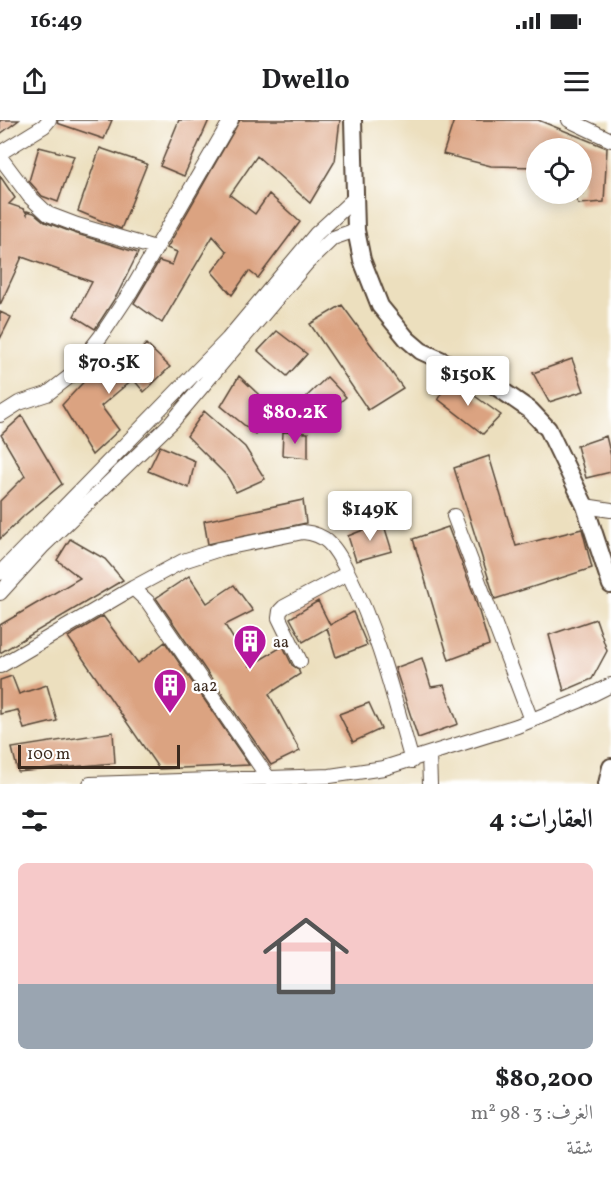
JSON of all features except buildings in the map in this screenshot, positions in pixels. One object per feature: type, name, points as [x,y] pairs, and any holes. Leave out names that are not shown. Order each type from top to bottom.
[{"type":"street","points":[[49,120],[44,126],[0,155],[30,197],[48,214],[155,248]]},
{"type":"street","points":[[0,415],[19,403],[47,394],[69,377],[101,336],[131,291],[231,120]]},
{"type":"street","points":[[353,120],[356,230],[362,260],[380,306],[393,324],[421,351],[490,383],[530,410],[548,429],[585,506],[611,585]]},
{"type":"street","points":[[570,120],[611,140]]},
{"type":"street","points":[[0,573],[220,347],[310,241],[355,198]]},
{"type":"street","points":[[0,593],[49,539],[172,422],[312,258],[333,238],[356,230]]},
{"type":"street","points":[[585,506],[611,510]]},
{"type":"street","points":[[454,516],[531,720]]},
{"type":"street","points":[[0,666],[183,561],[220,549],[303,532],[313,533],[328,542],[348,573],[363,603],[412,760]]},
{"type":"street","points":[[300,661],[279,618],[280,611],[348,573]]},
{"type":"street","points":[[133,588],[147,602],[269,779]]},
{"type":"street","points":[[90,784],[269,779],[363,772],[429,755],[531,720],[579,701],[611,685]]},
{"type":"street","points":[[429,755],[430,784]]},
{"type":"street","points":[[607,784],[611,767]]},
{"type":"place","name":"aa","points":[[250,670]]},
{"type":"place","name":"aa2","points":[[170,714]]}]
